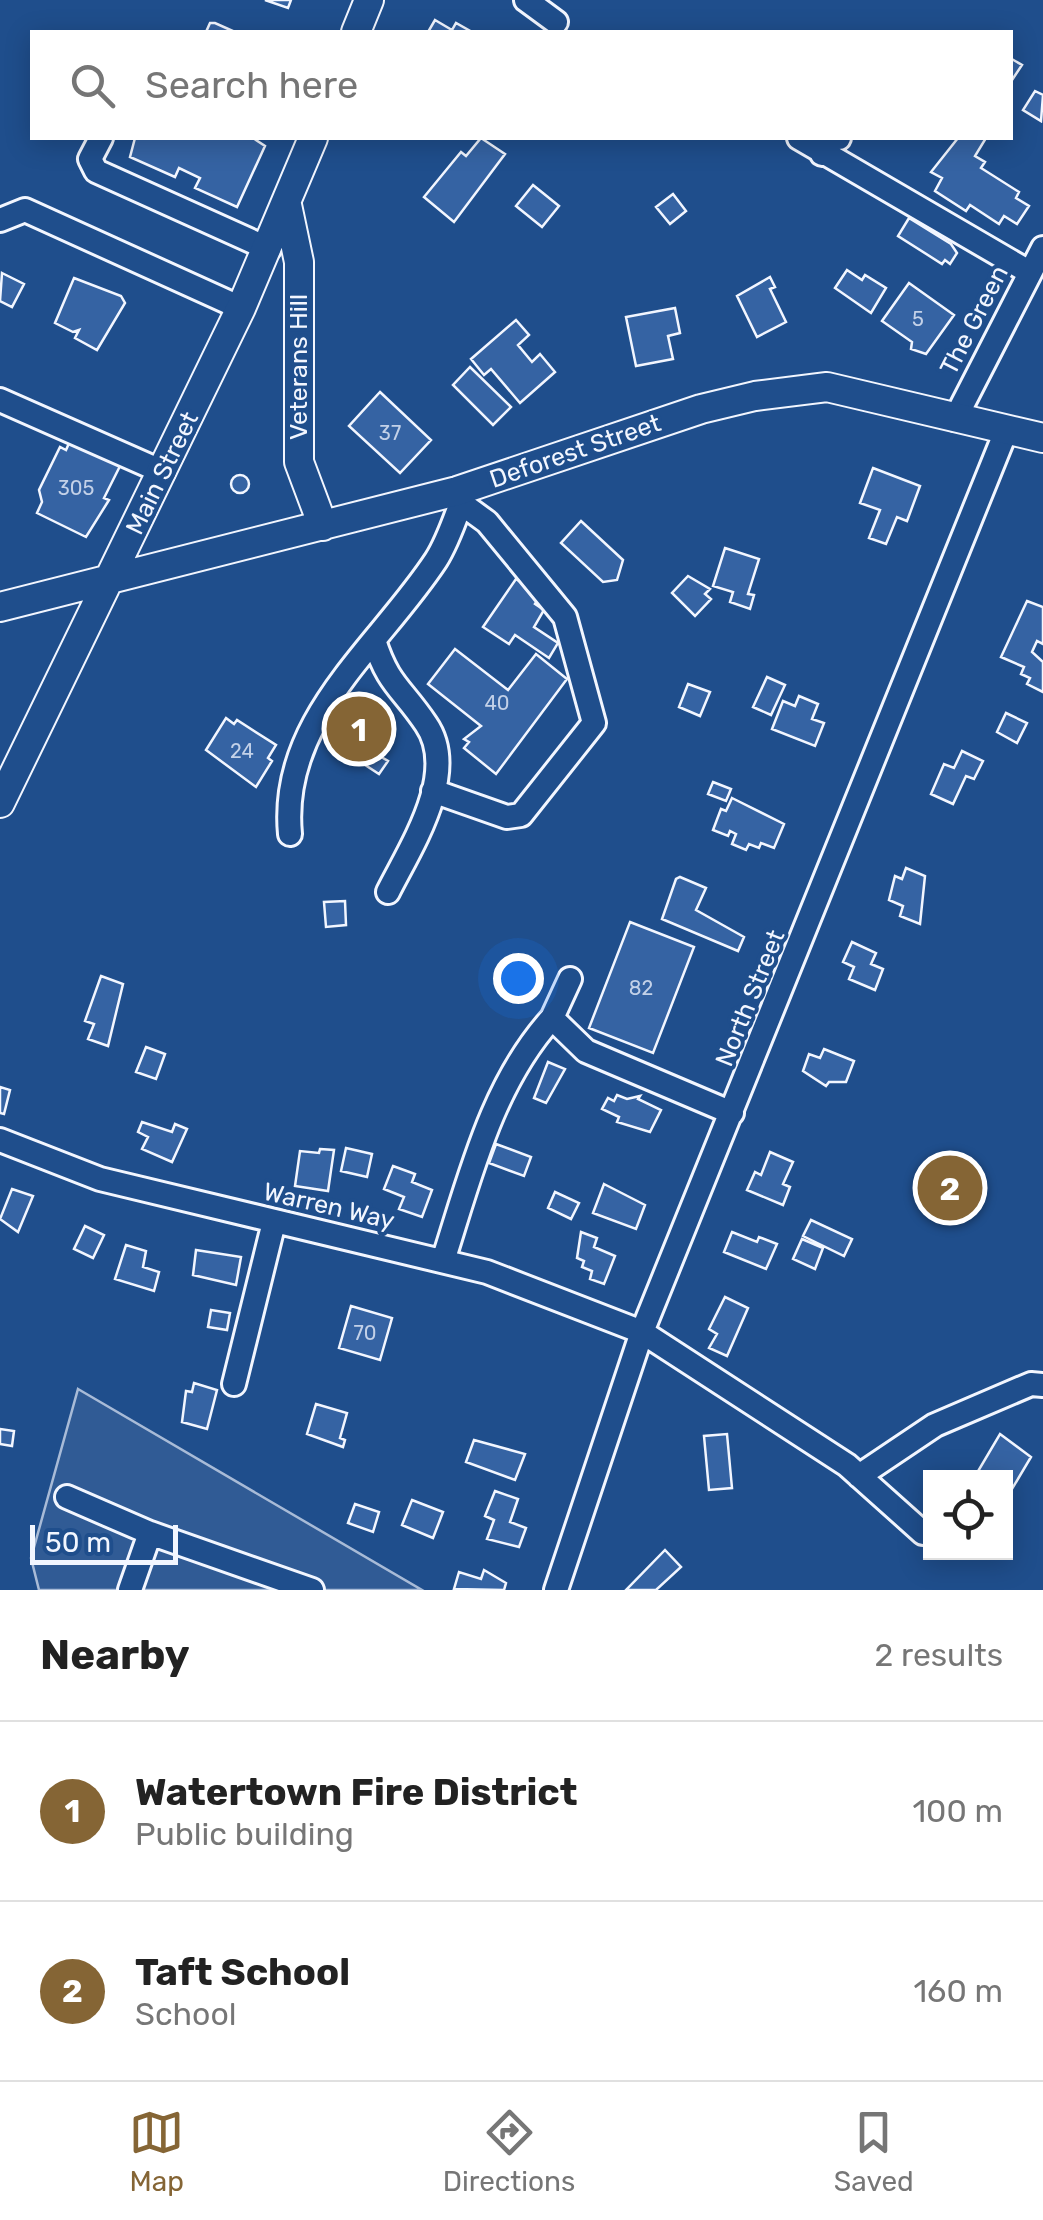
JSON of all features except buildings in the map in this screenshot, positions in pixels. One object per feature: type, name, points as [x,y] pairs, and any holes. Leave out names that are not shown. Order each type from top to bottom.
[{"type":"main road","points":[[357,30],[370,0]]},
{"type":"main road","name":"Main Street","points":[[0,803],[269,249],[308,140]]},
{"type":"main road","name":"Veterans Hill","points":[[287,205],[298,262],[299,462],[323,526]]},
{"type":"main road","name":"Deforest Street","points":[[0,608],[323,526],[459,497],[701,409],[755,396],[827,387],[1043,438]]},
{"type":"street","points":[[526,0],[556,22]]},
{"type":"street","points":[[100,140],[90,159],[96,170],[269,249]]},
{"type":"street","points":[[830,146],[1028,272]]},
{"type":"street","points":[[0,220],[15,210],[25,210],[241,308]]},
{"type":"street","name":"The Green","points":[[955,419],[1043,248]]},
{"type":"street","points":[[0,400],[163,472]]},
{"type":"street","name":"North Street","points":[[556,1590],[642,1332],[1006,431]]},
{"type":"street","points":[[290,834],[288,806],[293,768],[334,691],[439,556],[459,497],[487,522],[565,617],[594,724],[521,815],[507,817],[433,791]]},
{"type":"street","points":[[374,640],[385,676],[430,728],[436,762],[433,791],[388,892]]},
{"type":"street","points":[[443,1261],[494,1112],[526,1047],[552,1018],[570,979]]},
{"type":"street","points":[[552,1018],[586,1051],[732,1113]]},
{"type":"street","name":"Warren Way","points":[[0,1140],[100,1178],[488,1272],[642,1332],[858,1476],[923,1533]]},
{"type":"street","points":[[234,1384],[274,1222]]},
{"type":"street","points":[[858,1476],[935,1425],[1031,1384],[1043,1385]]},
{"type":"street","points":[[67,1497],[150,1534],[312,1590]]},
{"type":"street","points":[[130,1590],[150,1534]]},
{"type":"shaded area","points":[[78,1389],[422,1590],[39,1590],[31,1558]]},
{"type":"place","name":"Watertown Fire District","points":[[359,729]]},
{"type":"place","name":"Taft School","points":[[950,1188]]}]
